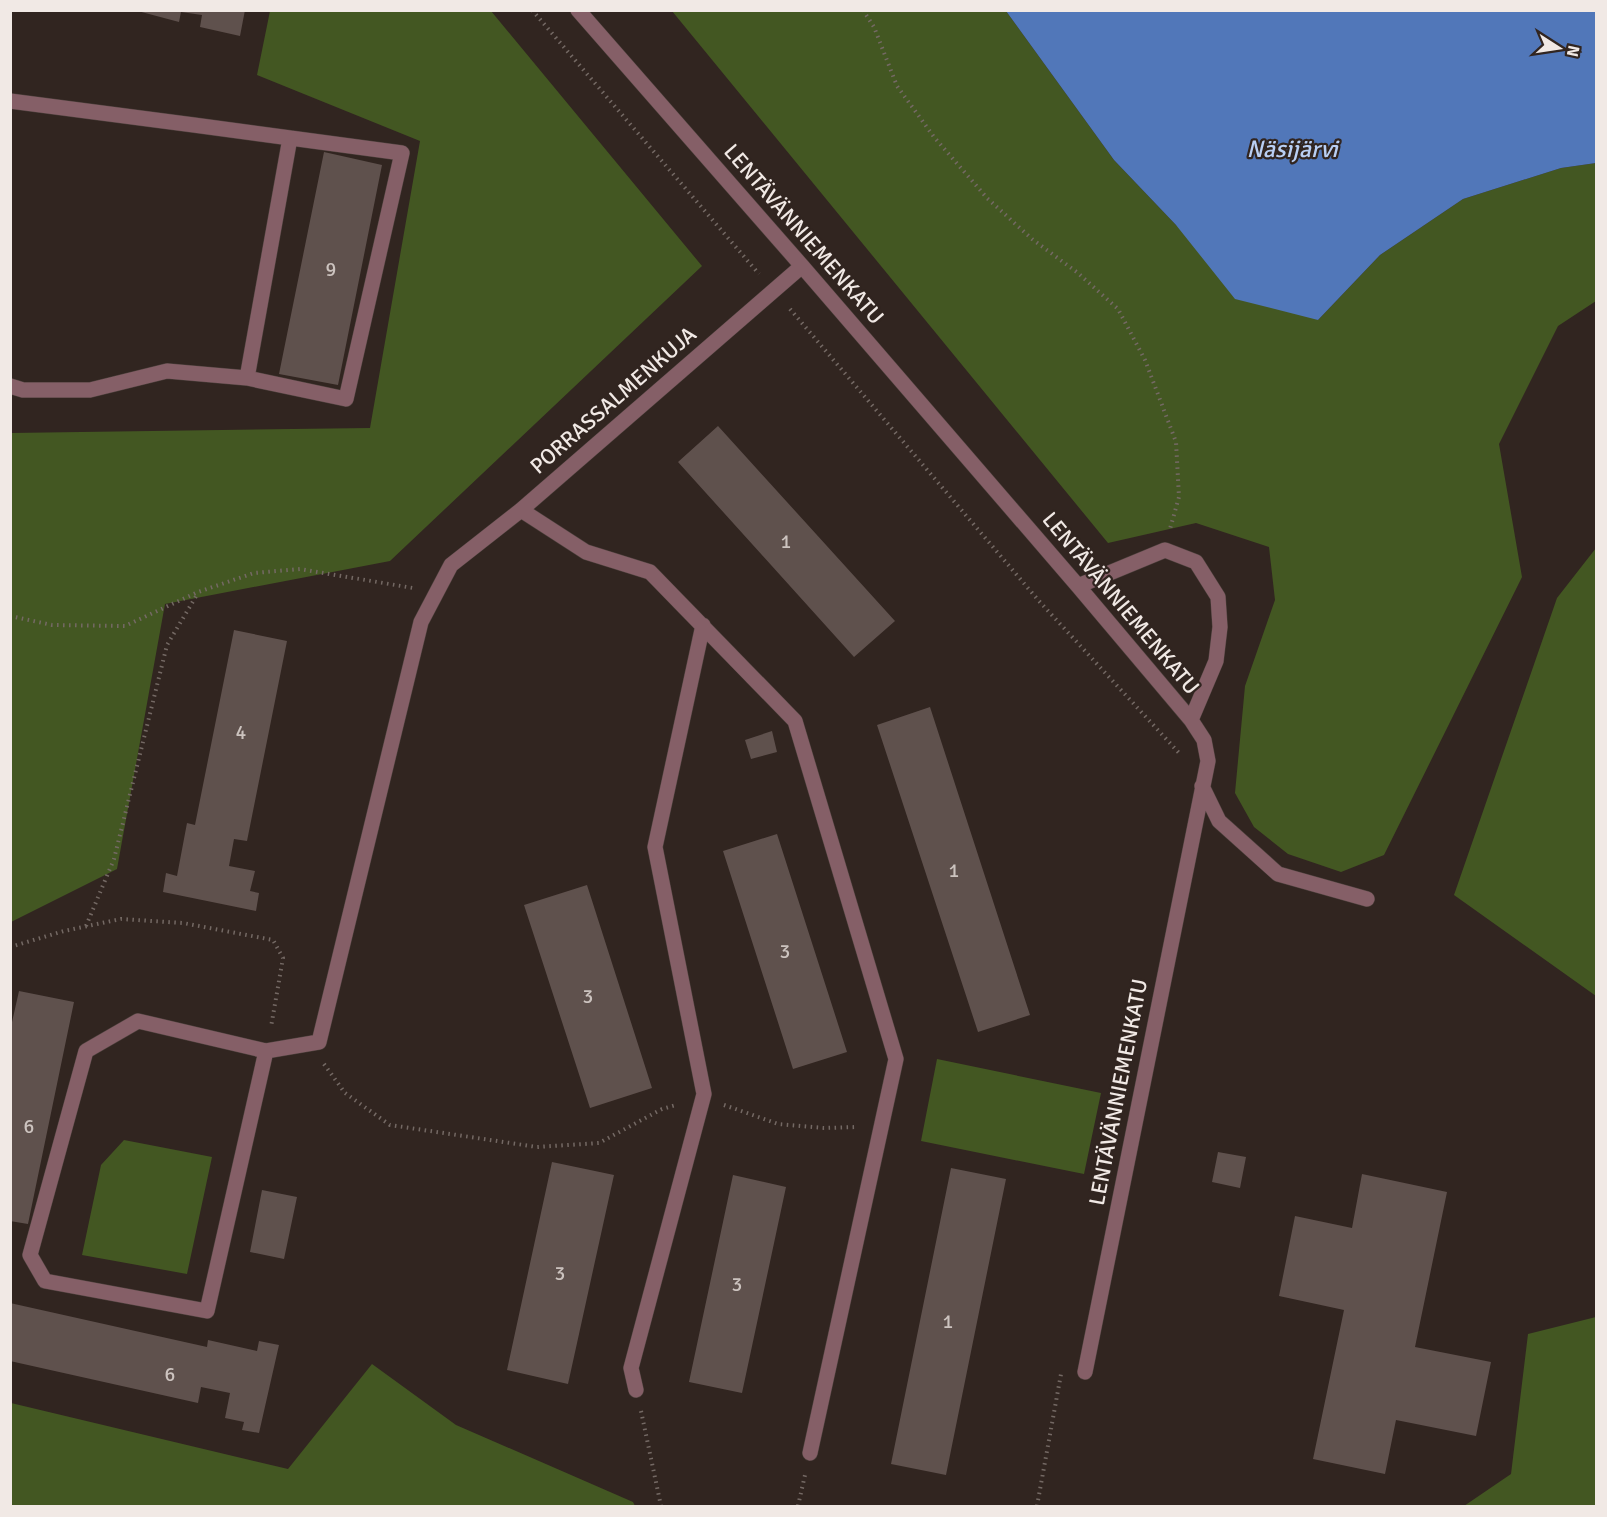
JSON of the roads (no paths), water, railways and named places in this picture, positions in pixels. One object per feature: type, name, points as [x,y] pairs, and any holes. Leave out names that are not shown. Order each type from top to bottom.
[{"type":"street","name":"LENTÄVÄNNIEMENKATU","points":[[578,10],[1078,586],[1191,720],[1204,740],[1208,761],[1085,1372]]},
{"type":"street","points":[[10,101],[402,153],[346,399],[247,378],[167,370],[90,390],[23,390],[10,386]]},
{"type":"street","points":[[247,378],[290,138]]},
{"type":"street","name":"PORRASSALMENKUJA","points":[[266,1051],[319,1042],[421,622],[451,565],[521,510],[802,266]]},
{"type":"street","points":[[521,510],[586,552],[650,572],[795,721],[896,1059],[810,1453]]},
{"type":"street","points":[[1078,586],[1165,550],[1196,562],[1218,597],[1220,627],[1216,661],[1191,720]]},
{"type":"street","points":[[636,1390],[631,1368],[704,1094],[655,847],[703,626]]},
{"type":"street","points":[[1202,786],[1219,821],[1278,874],[1366,899]]},
{"type":"street","points":[[138,1021],[266,1051],[207,1311],[45,1281],[30,1255],[86,1051],[138,1021]]},
{"type":"water","name":"Näsijärvi","points":[[1006,11],[1596,11],[1596,163],[1561,168],[1463,199],[1380,255],[1318,320],[1235,299],[1176,225],[1114,160]]}]
